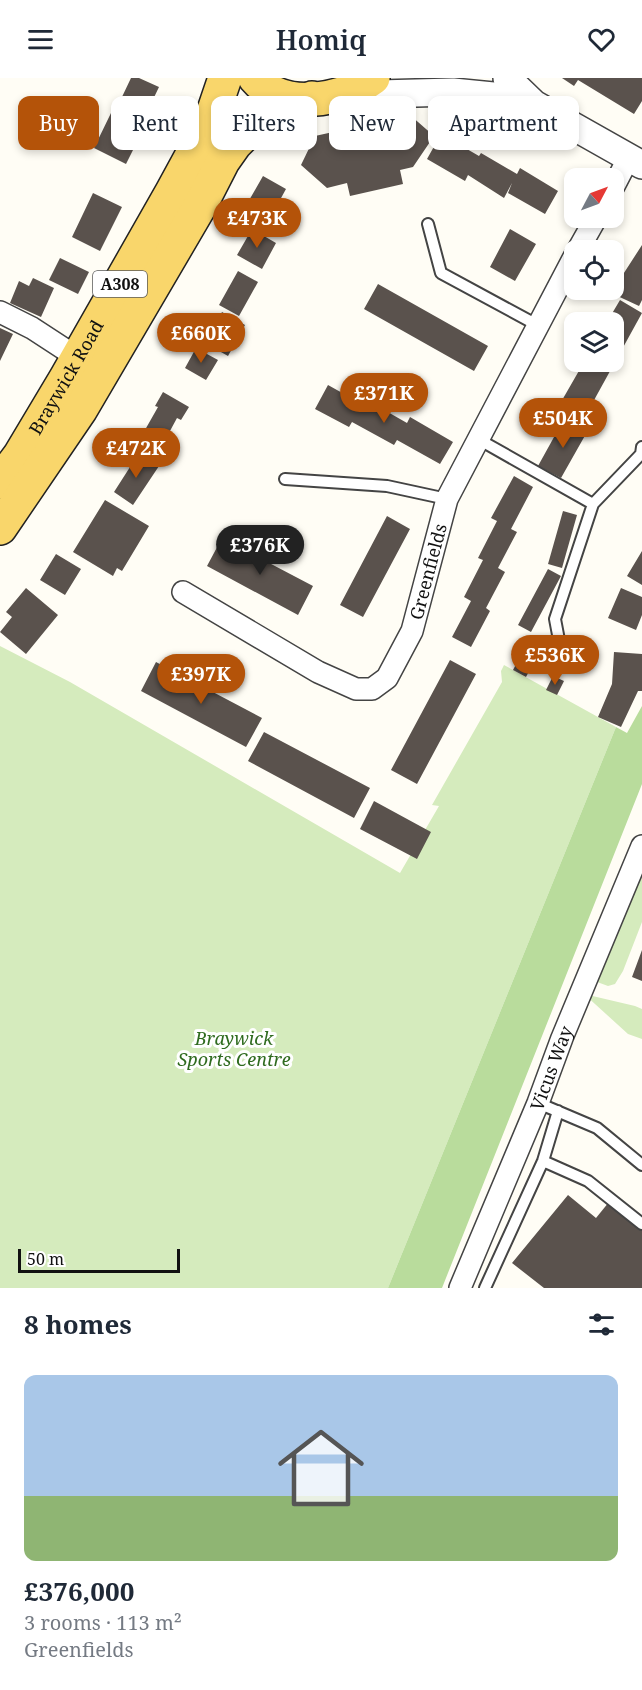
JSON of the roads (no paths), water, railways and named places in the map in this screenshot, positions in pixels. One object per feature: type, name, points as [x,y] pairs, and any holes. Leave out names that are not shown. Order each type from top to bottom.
[{"type":"main road","name":"Braywick Road","points":[[0,482],[20,454],[78,358],[210,122],[225,78]]},
{"type":"main road","points":[[255,78],[275,93],[292,98],[326,97]]},
{"type":"main road","name":"A308","points":[[326,97],[373,78]]},
{"type":"main road","name":"Braywick Road","points":[[0,528],[81,409],[196,212],[223,161],[235,144],[248,131],[269,118],[326,97]]},
{"type":"street","points":[[507,78],[526,96]]},
{"type":"street","points":[[326,97],[453,92],[493,96]]},
{"type":"street","points":[[579,129],[635,161],[624,174]]},
{"type":"street","name":"Greenfields","points":[[183,592],[318,672],[356,688],[372,689],[387,678],[412,631],[447,499],[564,276]]},
{"type":"street","points":[[0,312],[32,328],[78,358]]},
{"type":"street","name":"Vicus Way","points":[[460,1288],[642,846]]},
{"type":"lane","points":[[428,224],[441,273],[539,326]]},
{"type":"lane","points":[[478,439],[593,504]]},
{"type":"lane","points":[[545,665],[559,640],[555,619],[593,504],[641,454],[642,447]]},
{"type":"lane","points":[[285,479],[387,486],[447,499]]},
{"type":"lane","points":[[538,1103],[597,1128],[642,1165]]},
{"type":"lane","points":[[485,1288],[543,1161],[558,1111]]},
{"type":"lane","points":[[543,1161],[588,1181],[642,1224]]},
{"type":"park label","name":"Braywick Sports Centre","points":[[234,1048]]}]
